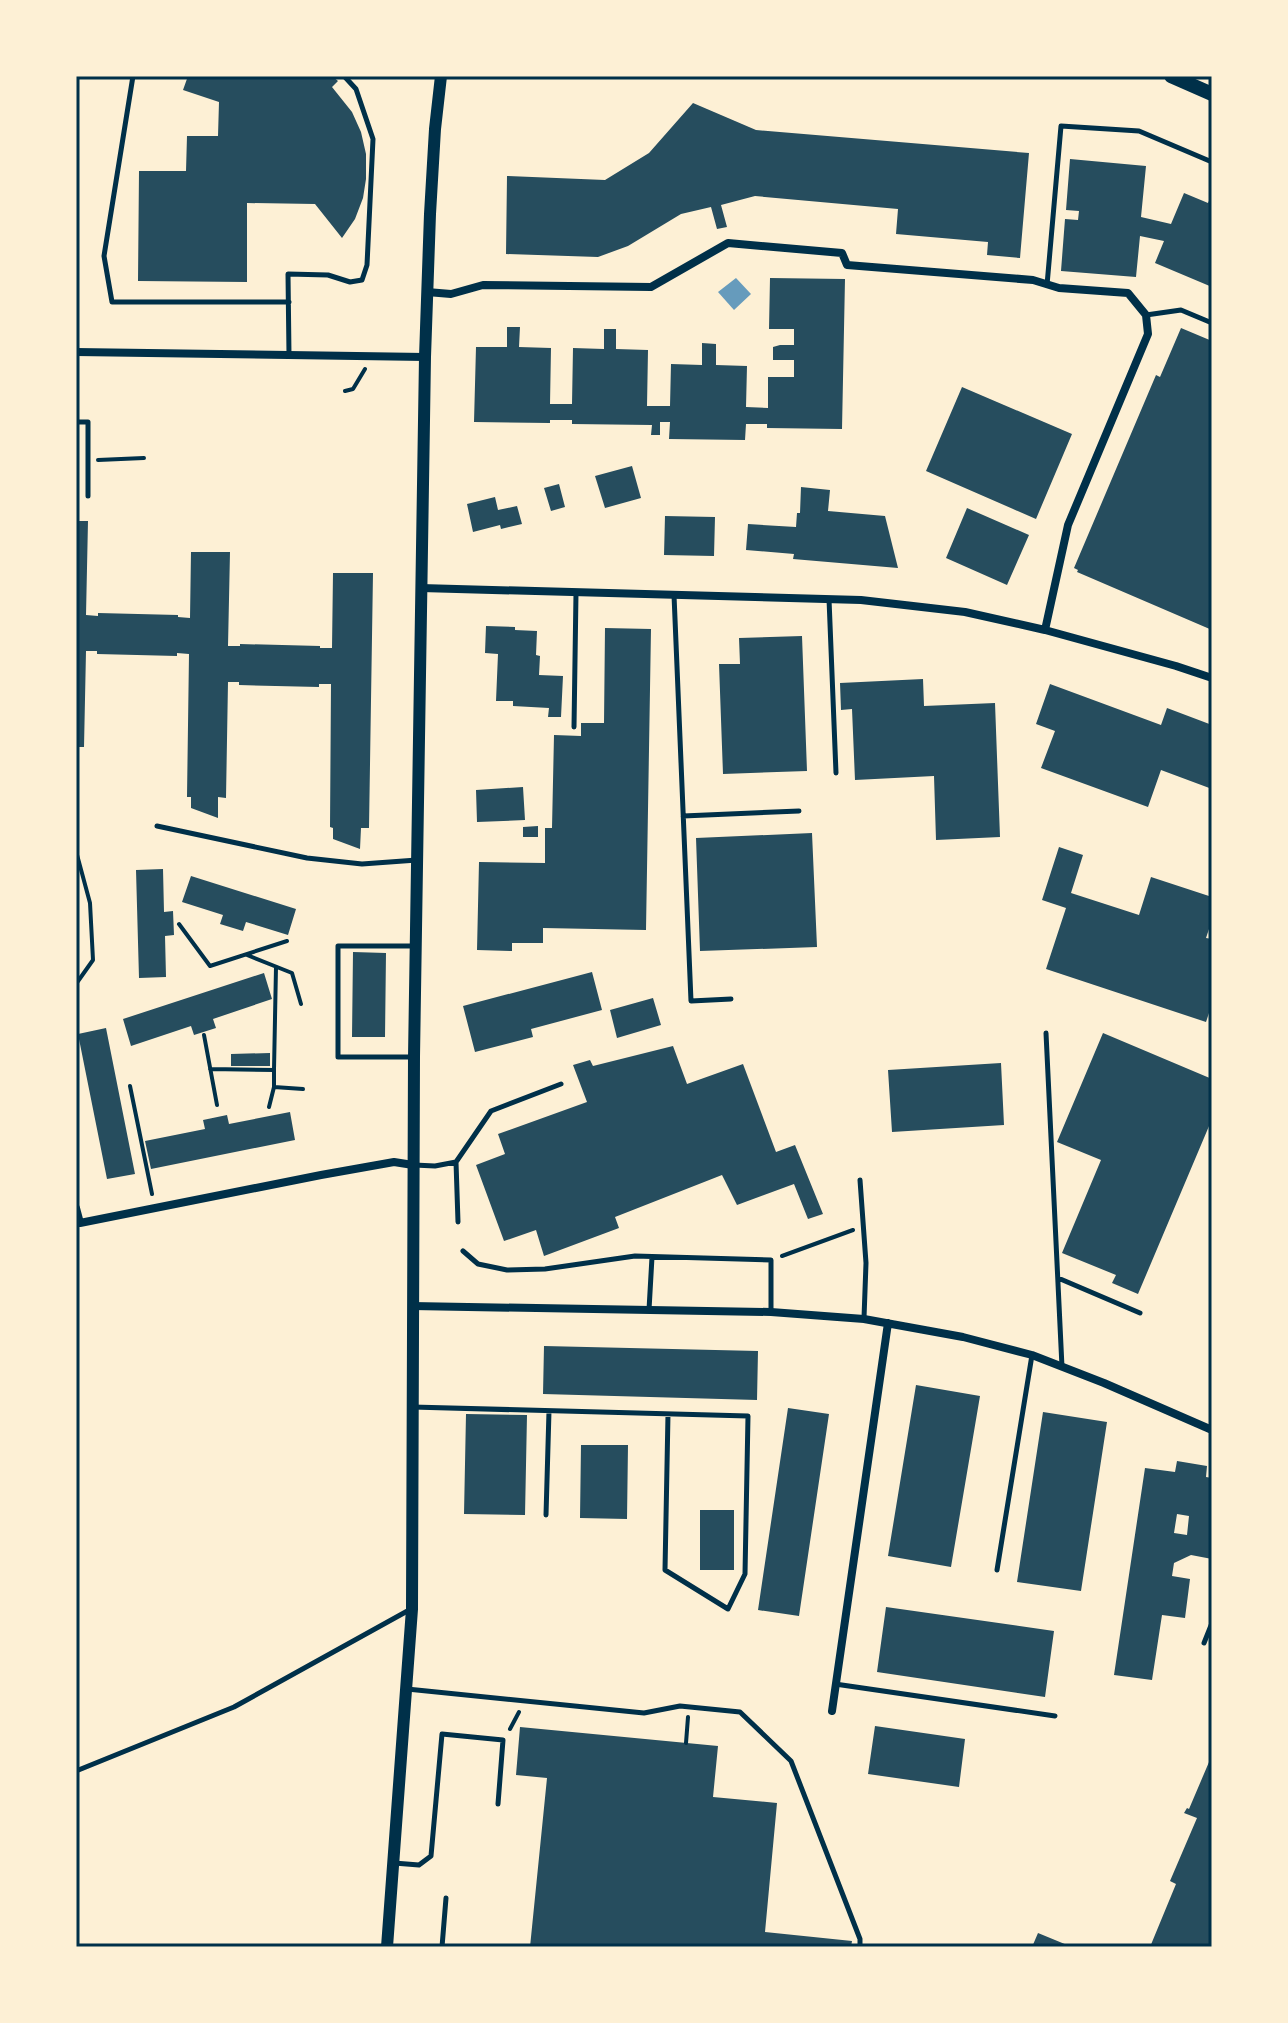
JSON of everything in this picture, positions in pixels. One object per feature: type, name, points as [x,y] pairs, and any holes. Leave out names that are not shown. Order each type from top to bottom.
[{"type":"main road","points":[[1171,76],[1212,94]]},
{"type":"street","points":[[387,1947],[412,1609],[414,1057],[425,357],[434,143],[441,76]]},
{"type":"street","points":[[427,292],[451,294],[483,285],[651,287],[728,243],[842,253],[847,265],[1033,280],[1059,288],[1128,293],[1146,315],[1148,334],[1068,525],[1045,630]]},
{"type":"street","points":[[76,352],[425,357]]},
{"type":"street","points":[[421,588],[861,600],[965,612],[1045,630],[1212,678]]},
{"type":"street","points":[[76,1208],[78,1223],[394,1162],[413,1165]]},
{"type":"street","points":[[412,1306],[771,1312],[864,1319],[963,1337],[1032,1355],[1212,1430]]},
{"type":"street","points":[[832,1711],[888,1323]]},
{"type":"lane","points":[[133,76],[104,256],[112,302],[289,302]]},
{"type":"lane","points":[[289,356],[288,274],[328,275],[350,282],[362,280],[367,265],[373,139],[356,89],[344,76]]},
{"type":"lane","points":[[1047,285],[1061,126],[1139,131],[1212,162]]},
{"type":"lane","points":[[1146,315],[1181,310],[1212,323]]},
{"type":"lane","points":[[76,422],[88,422],[88,496]]},
{"type":"lane","points":[[574,727],[576,593]]},
{"type":"lane","points":[[674,595],[691,1001],[731,999]]},
{"type":"lane","points":[[829,599],[836,773]]},
{"type":"lane","points":[[683,816],[799,811]]},
{"type":"lane","points":[[157,826],[307,858],[362,864],[418,860]]},
{"type":"lane","points":[[414,1057],[338,1057],[338,946],[416,946]]},
{"type":"lane","points":[[1046,1033],[1062,1367]]},
{"type":"lane","points":[[458,1222],[456,1162],[491,1111],[561,1084]]},
{"type":"lane","points":[[413,1165],[435,1166],[456,1162]]},
{"type":"lane","points":[[860,1180],[866,1263],[864,1319]]},
{"type":"lane","points":[[463,1251],[478,1264],[507,1270],[545,1269],[635,1256],[771,1260],[771,1312]]},
{"type":"lane","points":[[649,1310],[652,1257]]},
{"type":"lane","points":[[1058,1278],[1140,1313]]},
{"type":"lane","points":[[997,1570],[1032,1355]]},
{"type":"lane","points":[[412,1407],[748,1416],[745,1574],[728,1609],[665,1570],[668,1414]]},
{"type":"lane","points":[[546,1515],[549,1411]]},
{"type":"lane","points":[[76,1771],[234,1707],[412,1609]]},
{"type":"lane","points":[[1204,1643],[1212,1623]]},
{"type":"lane","points":[[835,1684],[1055,1716]]},
{"type":"lane","points":[[406,1689],[644,1713],[680,1706],[740,1712],[791,1761],[860,1939],[860,1947]]},
{"type":"lane","points":[[393,1863],[419,1865],[431,1856],[442,1734],[503,1740],[498,1804]]},
{"type":"lane","points":[[442,1947],[446,1898]]},
{"type":"path","points":[[345,391],[353,389],[372,357]]},
{"type":"path","points":[[88,460],[144,458]]},
{"type":"path","points":[[76,851],[90,903],[93,960],[76,984]]},
{"type":"path","points":[[179,924],[210,966],[287,941]]},
{"type":"path","points":[[245,954],[292,973],[301,1004]]},
{"type":"path","points":[[269,1107],[274,1087],[276,967]]},
{"type":"path","points":[[204,1035],[217,1105]]},
{"type":"path","points":[[210,1069],[274,1070]]},
{"type":"path","points":[[130,1086],[154,1208]]},
{"type":"path","points":[[274,1087],[303,1089]]},
{"type":"path","points":[[771,1260],[853,1230],[863,1231]]},
{"type":"path","points":[[503,1740],[522,1712]]},
{"type":"path","points":[[686,1743],[688,1722]]},
{"type":"water","points":[[736,278],[751,294],[734,310],[718,292]]},
{"type":"building","points":[[188,76],[332,76],[338,81],[332,87],[352,112],[366,154],[363,198],[355,219],[342,238],[315,204],[247,203],[247,282],[138,281],[139,171],[186,171],[187,136],[218,136],[219,102],[183,90]]},
{"type":"building","points":[[693,103],[756,130],[1029,153],[1020,258],[987,255],[988,242],[896,234],[898,209],[755,196],[721,205],[727,227],[717,229],[711,207],[681,214],[628,246],[598,257],[506,254],[507,176],[605,180],[649,153]]},
{"type":"building","points":[[1070,159],[1146,166],[1141,217],[1171,224],[1184,193],[1208,203],[1212,194],[1212,287],[1155,263],[1164,241],[1140,236],[1136,277],[1061,271],[1065,219],[1078,220],[1079,211],[1066,210]]},
{"type":"building","points":[[770,278],[845,279],[842,429],[767,428],[767,424],[746,424],[745,440],[669,439],[670,422],[660,422],[660,435],[651,435],[652,425],[572,424],[572,420],[550,420],[550,423],[474,422],[476,347],[507,347],[507,327],[520,327],[519,347],[551,348],[550,404],[572,404],[573,348],[604,349],[604,329],[616,329],[616,349],[648,350],[647,406],[670,406],[671,364],[702,365],[702,343],[716,344],[716,365],[747,366],[746,407],[768,408],[768,377],[794,377],[794,360],[773,360],[773,347],[794,345],[794,329],[769,329]]},
{"type":"building","points":[[1181,328],[1212,341],[1212,630],[1077,572],[1074,568],[1156,375],[1160,377]]},
{"type":"building","points":[[962,387],[1072,434],[1036,519],[926,471]]},
{"type":"building","points":[[632,466],[641,498],[605,508],[595,476]]},
{"type":"building","points":[[559,484],[565,507],[551,511],[544,488]]},
{"type":"building","points":[[801,487],[830,490],[828,511],[885,516],[898,568],[793,559],[794,554],[746,550],[748,524],[796,527]]},
{"type":"building","points":[[495,497],[498,510],[517,506],[522,524],[501,529],[500,525],[473,532],[467,504]]},
{"type":"building","points":[[967,508],[1029,535],[1007,585],[946,558]]},
{"type":"building","points":[[665,516],[715,517],[714,556],[664,555]]},
{"type":"building","points":[[76,521],[88,521],[86,615],[178,615],[190,618],[191,552],[230,552],[228,646],[332,648],[333,573],[373,573],[369,828],[361,828],[360,849],[333,839],[333,828],[330,827],[331,684],[319,684],[319,687],[228,682],[226,798],[218,797],[218,818],[191,808],[191,797],[187,797],[189,654],[97,654],[97,651],[86,651],[84,747],[76,747]]},
{"type":"building","points":[[486,626],[537,631],[539,675],[563,676],[561,717],[548,717],[549,708],[513,706],[513,701],[496,701],[498,654],[485,653]]},
{"type":"building","points":[[605,628],[651,629],[646,930],[543,928],[543,943],[512,943],[512,951],[477,950],[479,862],[545,863],[545,828],[552,828],[554,735],[581,736],[581,723],[604,723]]},
{"type":"building","points":[[802,636],[807,771],[723,774],[719,664],[740,664],[739,638]]},
{"type":"building","points":[[923,679],[924,706],[995,703],[1000,837],[936,840],[934,776],[855,780],[852,709],[841,710],[840,683]]},
{"type":"building","points":[[1050,684],[1161,725],[1167,708],[1212,725],[1212,789],[1161,770],[1148,807],[1041,768],[1055,731],[1036,724]]},
{"type":"building","points":[[523,787],[525,820],[477,822],[476,790]]},
{"type":"building","points":[[538,826],[538,837],[523,837],[523,827]]},
{"type":"building","points":[[812,833],[817,947],[700,951],[696,838]]},
{"type":"building","points":[[1059,847],[1083,855],[1071,893],[1139,915],[1151,877],[1212,897],[1212,920],[1206,938],[1212,939],[1212,1004],[1206,1022],[1046,969],[1066,908],[1042,900]]},
{"type":"building","points":[[163,869],[164,912],[173,911],[174,935],[165,936],[166,977],[139,978],[136,870]]},
{"type":"building","points":[[191,876],[296,909],[288,935],[246,922],[243,931],[220,924],[223,915],[182,902]]},
{"type":"building","points":[[353,952],[386,953],[385,1037],[352,1037]]},
{"type":"building","points":[[592,972],[602,1010],[531,1029],[533,1037],[475,1052],[463,1006]]},
{"type":"building","points":[[264,973],[272,999],[213,1019],[216,1028],[194,1035],[191,1026],[131,1046],[123,1019]]},
{"type":"building","points":[[653,998],[661,1025],[617,1038],[610,1010]]},
{"type":"building","points":[[106,1028],[135,1174],[107,1179],[78,1034]]},
{"type":"building","points":[[1103,1033],[1212,1079],[1212,1119],[1138,1294],[1112,1283],[1116,1275],[1062,1253],[1101,1160],[1057,1142]]},
{"type":"building","points":[[673,1046],[687,1084],[743,1064],[776,1152],[795,1145],[823,1214],[808,1219],[794,1184],[737,1205],[722,1175],[615,1217],[619,1228],[544,1256],[536,1230],[504,1241],[476,1165],[505,1154],[498,1134],[587,1102],[573,1065],[590,1060],[593,1066]]},
{"type":"building","points":[[270,1053],[270,1066],[231,1066],[231,1054]]},
{"type":"building","points":[[1001,1063],[1004,1125],[892,1132],[888,1070]]},
{"type":"building","points":[[290,1112],[295,1140],[151,1169],[145,1141],[205,1129],[203,1120],[227,1115],[229,1124]]},
{"type":"building","points":[[544,1346],[758,1351],[757,1400],[543,1394]]},
{"type":"building","points":[[916,1385],[980,1396],[951,1567],[888,1556]]},
{"type":"building","points":[[788,1408],[829,1414],[799,1616],[758,1610]]},
{"type":"building","points":[[1043,1412],[1107,1422],[1081,1591],[1017,1582]]},
{"type":"building","points":[[466,1414],[527,1415],[525,1515],[464,1514]]},
{"type":"building","points":[[581,1445],[628,1445],[627,1519],[580,1518]]},
{"type":"building","points":[[1177,1461],[1207,1466],[1206,1477],[1212,1478],[1212,1559],[1191,1555],[1174,1563],[1172,1576],[1190,1579],[1185,1618],[1162,1615],[1152,1680],[1114,1675],[1145,1468],[1175,1472]],"holes":[[[1177,1514],[1189,1516],[1187,1535],[1174,1533]]]},
{"type":"building","points":[[700,1510],[734,1510],[734,1570],[700,1570]]},
{"type":"building","points":[[886,1607],[1054,1631],[1045,1697],[877,1672]]},
{"type":"building","points":[[875,1726],[965,1739],[959,1787],[868,1774]]},
{"type":"building","points":[[520,1727],[718,1746],[713,1797],[777,1803],[765,1932],[852,1941],[851,1947],[530,1947],[547,1778],[516,1775]]},
{"type":"building","points":[[1212,1755],[1212,1947],[1150,1947],[1176,1884],[1170,1881],[1197,1818],[1184,1813],[1189,1809]]},
{"type":"building","points":[[1038,1933],[1072,1947],[1032,1947]]}]
